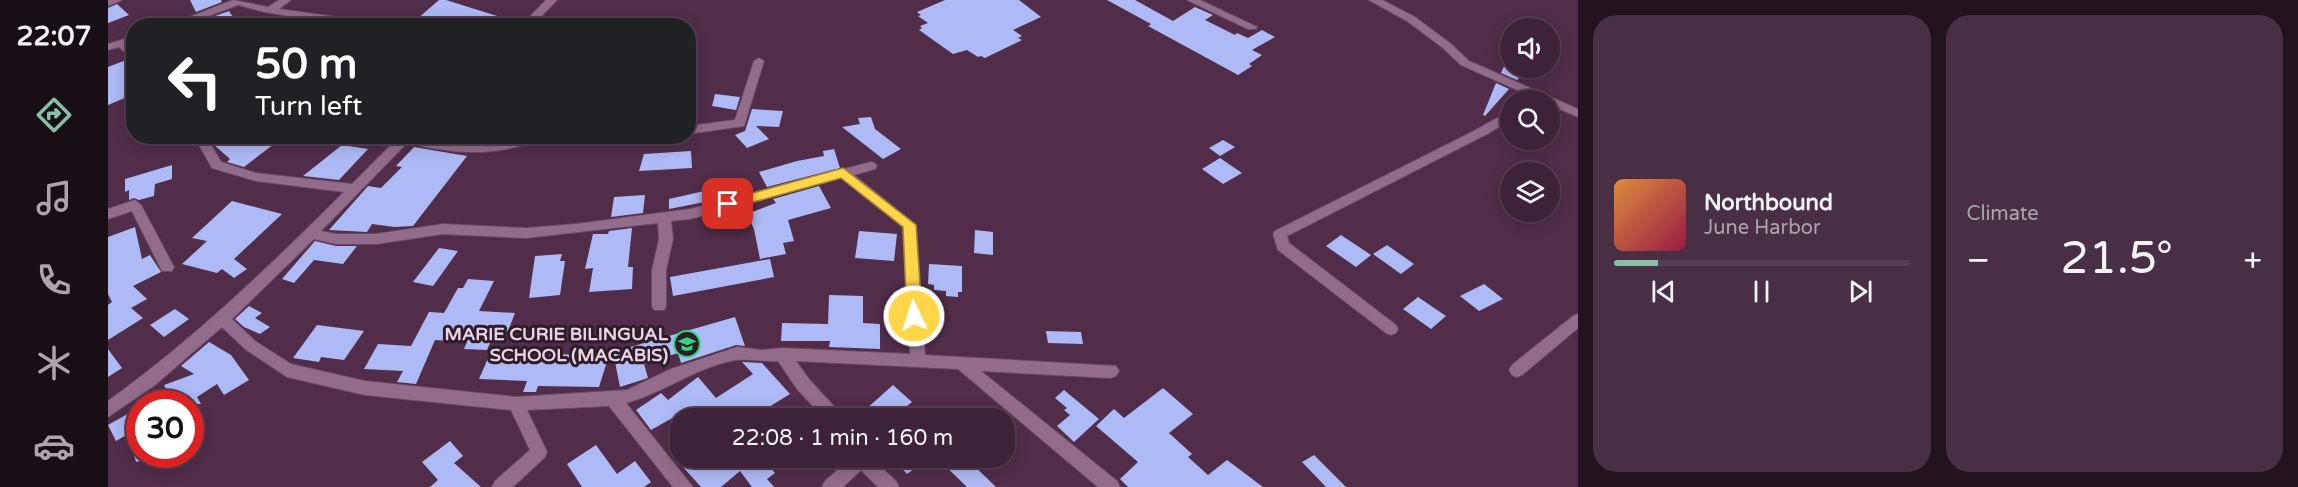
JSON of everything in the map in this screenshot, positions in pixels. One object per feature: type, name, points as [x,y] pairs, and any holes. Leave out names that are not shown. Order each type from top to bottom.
[{"type":"street","points":[[108,3],[117,0]]},
{"type":"street","points":[[270,10],[286,0]]},
{"type":"street","points":[[534,18],[552,0]]},
{"type":"street","points":[[1192,0],[1252,27]]},
{"type":"street","points":[[1374,0],[1411,19],[1447,46],[1465,63],[1515,90]]},
{"type":"street","points":[[192,18],[237,1],[270,10],[319,18]]},
{"type":"street","points":[[343,9],[343,18]]},
{"type":"street","points":[[108,47],[126,41]]},
{"type":"street","points":[[121,43],[126,49]]},
{"type":"street","points":[[696,129],[740,123],[759,61]]},
{"type":"street","points":[[1560,106],[1578,113]]},
{"type":"street","points":[[1391,328],[1283,246],[1280,234],[1357,194],[1401,175],[1500,122]]},
{"type":"street","points":[[204,144],[216,165],[256,177],[354,189]]},
{"type":"street","points":[[108,410],[224,319],[400,144]]},
{"type":"street","points":[[430,144],[455,150],[485,151],[511,144]]},
{"type":"street","points":[[310,233],[336,239],[376,238],[442,228],[526,233],[664,218],[706,211],[871,166]]},
{"type":"street","points":[[843,173],[909,225],[918,359]]},
{"type":"street","points":[[108,214],[135,205],[167,267]]},
{"type":"street","points":[[659,306],[659,270],[666,239],[664,218]]},
{"type":"street","points":[[224,319],[250,345],[287,370],[365,388],[516,404],[613,399],[629,396],[676,374],[737,353],[762,356],[782,354],[918,359],[1111,370]]},
{"type":"street","points":[[1517,370],[1578,320]]},
{"type":"street","points":[[782,354],[803,384],[825,408]]},
{"type":"street","points":[[961,363],[1111,487]]},
{"type":"street","points":[[613,399],[684,487]]},
{"type":"street","points":[[501,487],[539,452],[516,404]]},
{"type":"street","points":[[831,487],[850,468]]},
{"type":"street","points":[[870,468],[890,487]]},
{"type":"building","points":[[190,0],[221,0],[222,2],[196,12]]},
{"type":"building","points":[[439,0],[446,0],[504,18],[418,18]]},
{"type":"building","points":[[945,0],[1019,0],[1041,17],[1013,30],[1022,36],[1018,38],[1022,40],[985,58],[978,57],[967,50],[953,54],[919,30],[922,28],[920,26],[928,23],[918,16],[921,15],[917,12]]},
{"type":"building","points":[[1107,0],[1135,0],[1173,21],[1195,7],[1213,15],[1205,20],[1235,35],[1237,33],[1248,38],[1262,30],[1275,37],[1252,50],[1262,55],[1249,64],[1252,66],[1238,75],[1148,26],[1151,24]]},
{"type":"building","points":[[117,4],[129,15],[108,23],[108,8]]},
{"type":"building","points":[[229,11],[234,18],[209,18]]},
{"type":"building","points":[[126,60],[126,97],[108,105],[108,67]]},
{"type":"building","points":[[1496,83],[1509,89],[1500,90],[1500,99],[1485,116],[1483,115]]},
{"type":"building","points":[[715,94],[740,97],[736,110],[712,106]]},
{"type":"building","points":[[752,109],[783,111],[779,127],[756,126],[769,139],[747,148],[735,135],[745,131]]},
{"type":"building","points":[[871,117],[875,129],[901,149],[883,159],[842,127],[860,124],[858,118]]},
{"type":"building","points":[[1223,140],[1235,147],[1220,156],[1209,148]]},
{"type":"building","points":[[213,144],[274,144],[244,167],[227,162],[230,159]]},
{"type":"building","points":[[342,145],[368,149],[339,180],[303,176]]},
{"type":"building","points":[[414,147],[467,156],[413,226],[394,227],[372,224],[367,232],[329,230],[368,186],[381,188],[402,167],[396,166]]},
{"type":"building","points":[[834,149],[840,168],[767,187],[759,172],[824,156],[823,151]]},
{"type":"building","points":[[691,151],[692,168],[639,171],[644,154]]},
{"type":"building","points":[[1220,158],[1242,173],[1223,184],[1202,169]]},
{"type":"building","points":[[172,165],[172,179],[155,184],[154,196],[129,200],[129,190],[125,192],[125,179]]},
{"type":"building","points":[[819,186],[831,208],[788,220],[794,241],[783,243],[786,254],[760,259],[754,229],[747,214],[776,203],[773,199]]},
{"type":"building","points":[[713,189],[715,200],[669,209],[669,199]]},
{"type":"building","points":[[645,195],[643,213],[611,217],[614,197]]},
{"type":"building","points":[[232,201],[282,214],[234,259],[247,269],[234,278],[222,269],[217,273],[182,264],[207,241],[192,238]]},
{"type":"building","points":[[135,227],[142,259],[150,255],[161,272],[133,286],[147,299],[131,308],[143,318],[108,340],[108,305],[112,302],[108,294],[108,237]]},
{"type":"building","points":[[632,228],[628,267],[633,267],[632,289],[589,292],[593,268],[585,269],[593,234],[608,234],[609,231]]},
{"type":"building","points":[[975,230],[993,232],[993,255],[974,253]]},
{"type":"building","points":[[859,231],[897,234],[894,261],[855,258]]},
{"type":"building","points":[[1341,235],[1371,255],[1356,267],[1326,246]]},
{"type":"building","points":[[315,241],[336,246],[357,246],[343,264],[314,260],[294,283],[282,279]]},
{"type":"building","points":[[1387,245],[1414,264],[1401,274],[1373,254]]},
{"type":"building","points":[[439,248],[458,251],[433,286],[413,282]]},
{"type":"building","points":[[562,254],[560,261],[565,261],[560,295],[529,298],[535,256]]},
{"type":"building","points":[[770,259],[774,277],[673,296],[670,277]]},
{"type":"building","points":[[929,264],[962,266],[962,292],[958,292],[958,297],[946,296],[946,291],[934,290],[934,285],[928,284]]},
{"type":"building","points":[[468,279],[494,281],[479,311],[515,313],[508,331],[495,331],[487,350],[464,349],[467,342],[435,340],[416,384],[397,382],[403,371],[364,369],[378,344],[411,346],[429,312],[444,313],[458,288],[463,288]]},
{"type":"building","points":[[1484,284],[1503,299],[1479,311],[1460,296]]},
{"type":"building","points":[[829,295],[863,296],[863,323],[880,324],[880,349],[829,347],[830,341],[781,341],[782,323],[828,324]]},
{"type":"building","points":[[1418,297],[1446,316],[1431,329],[1403,309]]},
{"type":"building","points":[[249,306],[262,313],[255,318],[270,327],[260,334],[244,327],[235,319]]},
{"type":"building","points":[[175,309],[189,319],[164,337],[150,325]]},
{"type":"building","points":[[735,317],[745,346],[736,345],[681,363],[678,353],[644,364],[648,378],[620,387],[613,352]]},
{"type":"building","points":[[317,325],[364,331],[344,360],[321,357],[319,362],[293,358]]},
{"type":"building","points":[[1046,331],[1081,332],[1083,344],[1048,343]]},
{"type":"building","points":[[209,342],[231,355],[249,380],[224,395],[217,384],[204,392],[204,390],[166,390],[164,385],[194,374],[181,366]]},
{"type":"building","points":[[108,349],[122,368],[108,377]]},
{"type":"building","points":[[592,351],[610,352],[599,387],[538,386],[536,392],[523,392],[527,381],[479,379],[489,356],[537,358],[538,356],[549,357],[550,354],[591,355]]},
{"type":"building","points":[[742,362],[762,363],[790,394],[767,408],[670,408],[670,419],[651,430],[636,410],[661,393],[668,400],[698,377],[716,398],[753,374]]},
{"type":"building","points":[[893,385],[912,402],[904,408],[867,408]]},
{"type":"building","points":[[1163,388],[1193,414],[1169,433],[1192,454],[1188,457],[1208,475],[1227,460],[1263,487],[1128,487],[1120,479],[1138,462],[1096,426],[1114,409],[1124,418]]},
{"type":"building","points":[[1064,390],[1099,419],[1074,442],[1057,426],[1070,415],[1064,410],[1067,408],[1055,398]]},
{"type":"building","points":[[126,415],[126,435],[116,441],[108,425]]},
{"type":"building","points":[[450,441],[463,456],[454,463],[481,487],[430,487],[438,480],[422,462]]},
{"type":"building","points":[[596,445],[617,474],[635,461],[651,482],[644,487],[582,487],[567,464]]},
{"type":"building","points":[[1314,455],[1346,487],[1326,487],[1302,462]]},
{"type":"building","points":[[684,468],[771,468],[775,473],[767,479],[774,487],[752,487],[740,471],[721,487],[701,487]]},
{"type":"building","points":[[902,468],[915,468],[907,474]]},
{"type":"building","points":[[947,468],[976,468],[996,487],[967,487]]},
{"type":"place","name":"MARIE CURIE BILINGUAL SCHOOL (MACABIS)","points":[[687,344]]},
{"type":"route","points":[[728,204],[843,173],[909,225],[914,316]]}]
